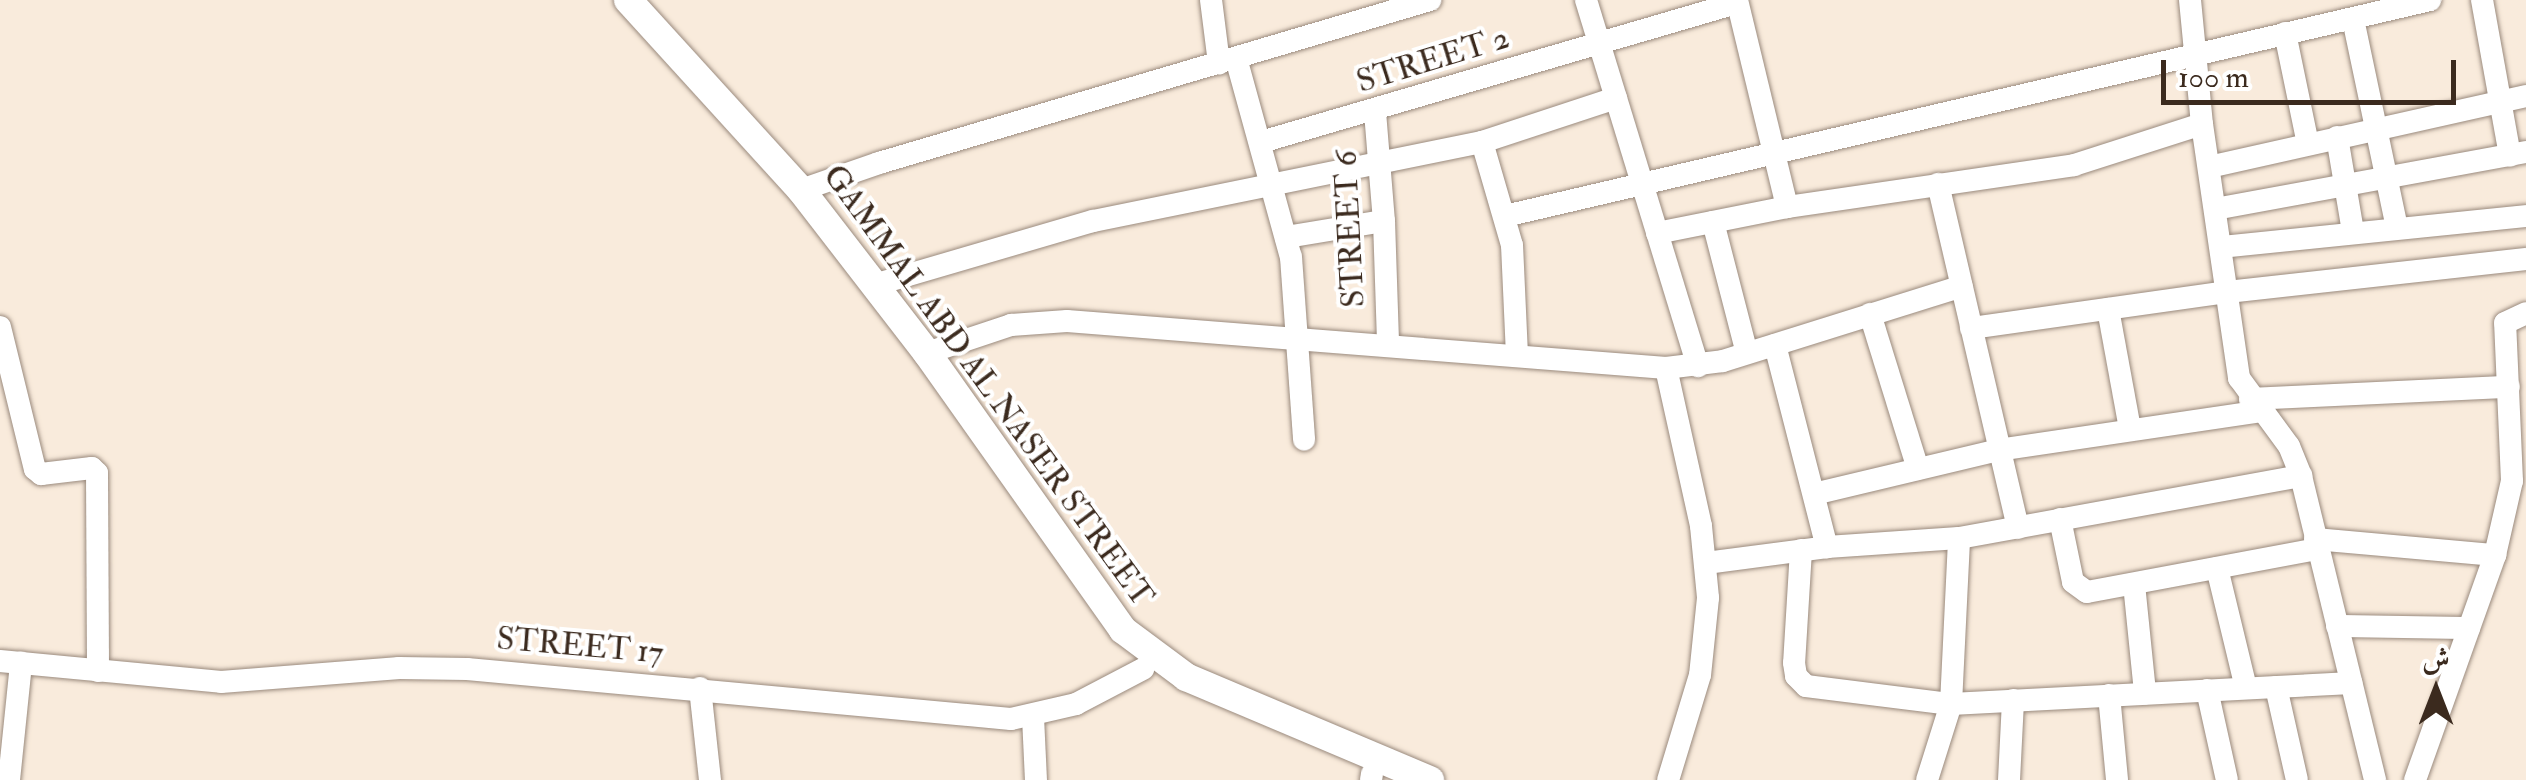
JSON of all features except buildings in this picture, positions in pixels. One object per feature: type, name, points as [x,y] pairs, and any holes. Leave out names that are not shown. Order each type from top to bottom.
[{"type":"street","name":"GAMMAL ABD AL NASER STREET","points":[[628,0],[801,190],[927,353],[1107,610],[1142,648],[1186,677],[1420,778]]},
{"type":"street","points":[[1211,0],[1227,61],[1260,142],[1286,236],[1304,440]]},
{"type":"street","points":[[801,190],[1430,0]]},
{"type":"street","points":[[1586,0],[1698,366]]},
{"type":"street","points":[[2190,0],[2202,124],[2239,378],[2288,446],[2301,476],[2375,780]]},
{"type":"street","points":[[1505,216],[2430,0]]},
{"type":"street","points":[[2215,209],[2518,154],[2500,101],[2482,0]]},
{"type":"street","points":[[1737,2],[1787,208]]},
{"type":"street","name":"STREET 2","points":[[1260,142],[1375,112],[1737,2]]},
{"type":"street","points":[[2353,19],[2397,228]]},
{"type":"street","points":[[2285,33],[2308,144]]},
{"type":"street","points":[[2208,167],[2526,96]]},
{"type":"street","points":[[874,285],[1032,236],[1482,142],[1616,98]]},
{"type":"street","name":"STREET 6","points":[[1375,112],[1381,164],[1388,344]]},
{"type":"street","points":[[1657,233],[1787,208],[2074,165],[2202,124]]},
{"type":"street","points":[[2337,137],[2353,232]]},
{"type":"street","points":[[1482,142],[1505,216],[1516,274],[1517,356]]},
{"type":"street","name":"GAMMAL ABD AL NASER STREET","points":[[765,154],[768,168],[915,362],[1090,616],[1144,669],[1176,688],[1376,778]]},
{"type":"street","points":[[1938,184],[2018,528]]},
{"type":"street","points":[[1971,328],[2227,292],[2518,259],[2518,217],[2221,248]]},
{"type":"street","points":[[1286,236],[1384,221]]},
{"type":"street","points":[[1712,222],[1746,353]]},
{"type":"street","points":[[927,353],[984,332],[1039,321],[1388,344],[1666,368],[1698,366],[1962,286]]},
{"type":"street","points":[[2108,308],[2130,429]]},
{"type":"street","points":[[1870,314],[1918,469]]},
{"type":"street","points":[[2415,780],[2495,555],[2510,500],[2510,388],[2505,323],[2526,314]]},
{"type":"street","points":[[0,328],[35,469],[41,474],[84,467],[97,472],[98,671]]},
{"type":"street","points":[[1775,344],[1827,547]]},
{"type":"street","points":[[1666,368],[1706,563],[1706,635],[1700,674],[1668,780]]},
{"type":"street","points":[[1814,494],[1998,450],[2256,405],[2510,388]]},
{"type":"street","points":[[1706,563],[1827,547],[1960,538],[2301,476]]},
{"type":"street","points":[[2060,520],[2076,587],[2094,592],[2316,544],[2495,555]]},
{"type":"street","points":[[1927,780],[1951,704],[1960,538]]},
{"type":"street","points":[[1801,550],[1796,676],[1806,686],[1951,704],[2351,683]]},
{"type":"street","points":[[2217,568],[2246,688]]},
{"type":"street","points":[[2134,584],[2145,693]]},
{"type":"street","points":[[2337,626],[2469,628]]},
{"type":"street","points":[[9,780],[10,662]]},
{"type":"street","name":"STREET 17","points":[[10,662],[221,682],[433,668],[700,688],[989,719],[1033,717],[1076,704],[1144,669]]},
{"type":"street","points":[[2276,686],[2297,780]]},
{"type":"street","points":[[700,688],[710,780]]},
{"type":"street","points":[[2206,690],[2227,780]]},
{"type":"street","points":[[2108,695],[2117,780]]},
{"type":"street","points":[[2009,780],[2012,700]]},
{"type":"street","points":[[1033,717],[1036,780]]}]
